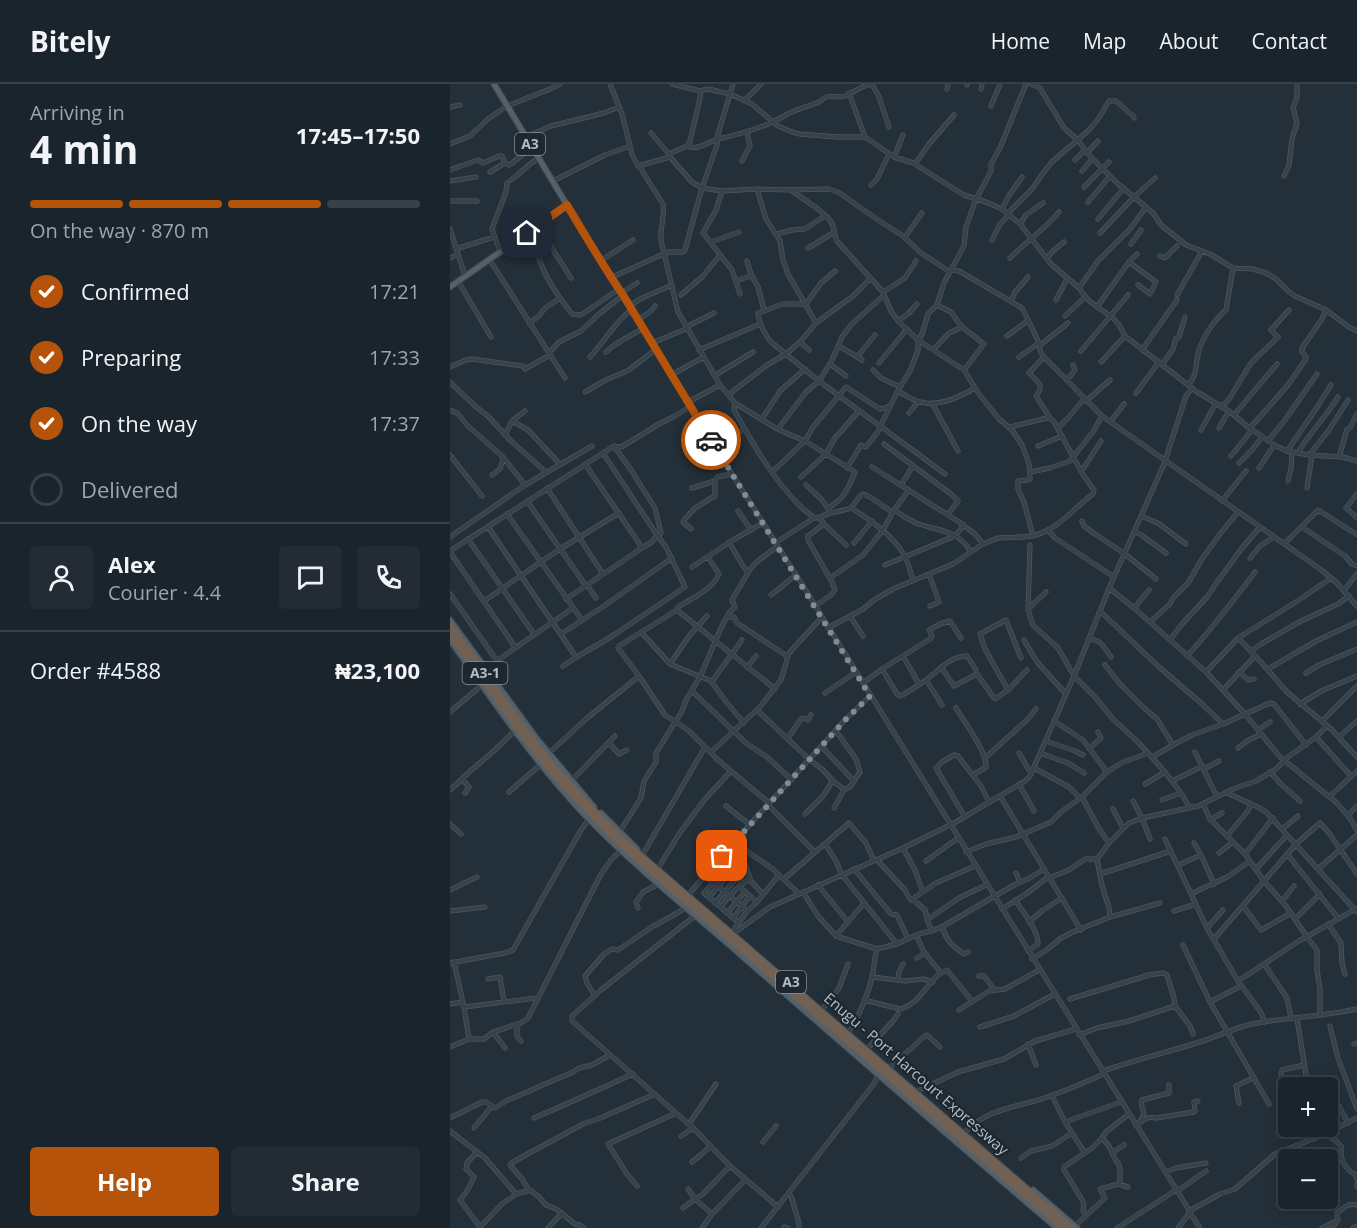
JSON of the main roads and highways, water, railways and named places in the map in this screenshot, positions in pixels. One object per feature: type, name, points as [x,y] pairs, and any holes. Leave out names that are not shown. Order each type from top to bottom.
[{"type":"highway","name":"Enugu - Port Harcourt Expressway","points":[[451,629],[547,766],[578,802],[636,859],[1063,1228]]},
{"type":"highway","name":"Enugu - Port Harcourt Expressway","points":[[517,724],[581,798],[638,854],[1074,1227]]},
{"type":"main road","name":"A3","points":[[450,287],[567,205],[494,84]]},
{"type":"main road","name":"Enugu - Port Harcourt Expressway","points":[[450,620],[541,764],[589,819],[686,908],[1057,1228]]},
{"type":"main road","name":"Enugu - Port Harcourt Expressway","points":[[450,640],[482,685],[517,724],[549,753],[595,807],[643,854],[1074,1227]]}]
